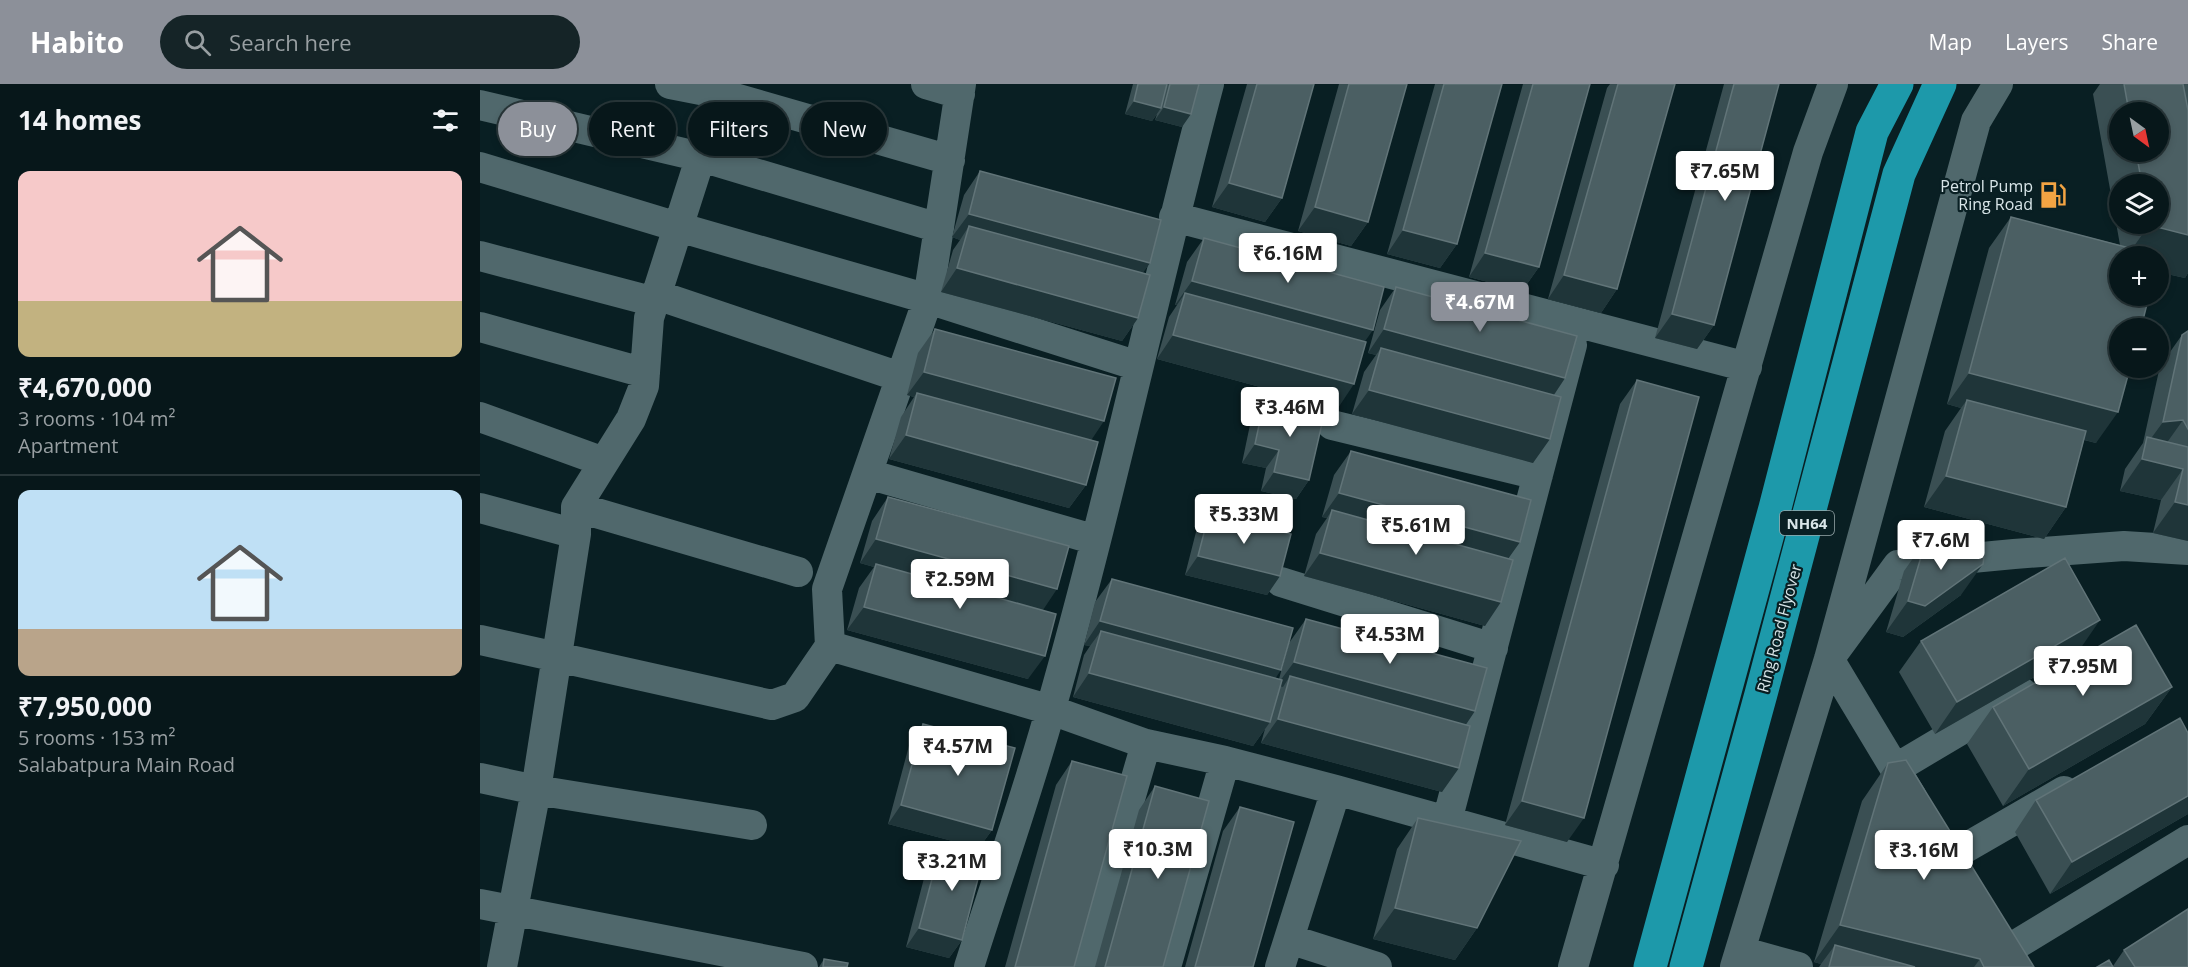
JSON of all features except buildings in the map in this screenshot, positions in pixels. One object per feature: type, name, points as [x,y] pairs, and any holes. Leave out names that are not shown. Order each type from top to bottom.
[{"type":"highway","name":"NH64","points":[[1650,967],[1772,519],[1872,132],[1896,84]]},
{"type":"highway","name":"Ring Road Flyover","points":[[1686,967],[1899,174],[1940,84]]},
{"type":"street","points":[[670,84],[722,89],[950,160]]},
{"type":"street","points":[[480,640],[772,705],[795,697],[830,646],[827,589],[928,300],[961,89],[926,84]]},
{"type":"street","points":[[969,967],[1051,710],[1096,540],[1174,216],[1209,84]]},
{"type":"street","points":[[1573,967],[1808,152],[1833,84]]},
{"type":"street","points":[[1798,967],[1738,959],[1829,659],[1976,121],[1998,84]]},
{"type":"street","points":[[502,967],[536,790],[576,520],[604,462],[634,412],[644,386],[649,318],[722,89]]},
{"type":"street","points":[[480,105],[701,157],[939,228]]},
{"type":"street","points":[[480,167],[928,300],[1138,366]]},
{"type":"street","points":[[1174,216],[1747,367]]},
{"type":"street","points":[[480,256],[656,298],[900,377]]},
{"type":"street","points":[[1447,821],[1578,322]]},
{"type":"street","points":[[480,327],[645,373]]},
{"type":"street","points":[[480,417],[604,462]]},
{"type":"street","points":[[1332,425],[1538,474]]},
{"type":"street","points":[[868,474],[1096,540]]},
{"type":"street","points":[[480,508],[576,520],[798,572]]},
{"type":"street","points":[[1829,659],[1898,565],[2124,546],[2188,550]]},
{"type":"street","points":[[1281,582],[1493,648]]},
{"type":"street","points":[[830,646],[1051,710],[1146,744],[1225,761],[1336,790],[1604,865]]},
{"type":"street","points":[[1829,659],[1942,848],[2083,780]]},
{"type":"street","points":[[1894,769],[2049,677]]},
{"type":"street","points":[[1081,967],[1146,744]]},
{"type":"street","points":[[1166,967],[1225,761]]},
{"type":"street","points":[[480,778],[536,790],[752,825]]},
{"type":"street","points":[[1336,790],[1285,953],[1377,967]]},
{"type":"street","points":[[2004,951],[2188,840]]},
{"type":"street","points":[[480,904],[803,967]]},
{"type":"place","name":"Petrol Pump Ring Road","points":[[2053,195]]}]
